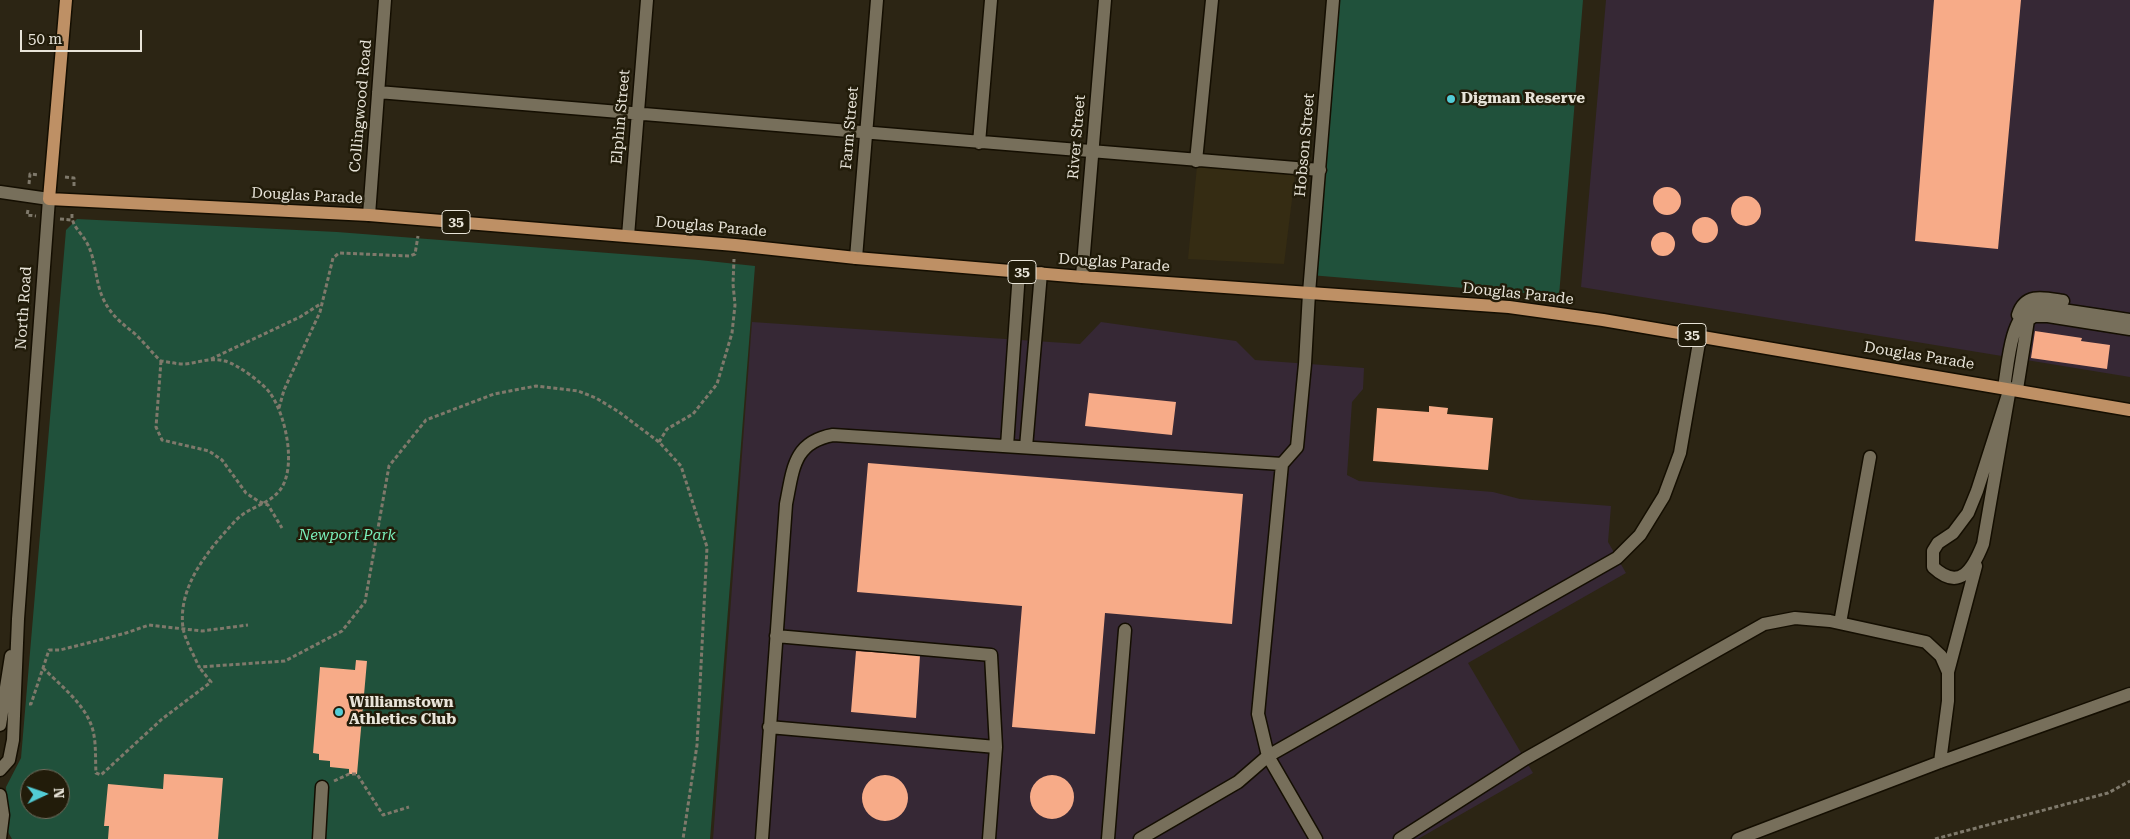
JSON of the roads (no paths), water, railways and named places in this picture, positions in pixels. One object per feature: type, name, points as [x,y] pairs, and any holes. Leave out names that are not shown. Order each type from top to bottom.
[{"type":"main road","name":"North Road","points":[[49,198],[66,0]]},
{"type":"main road","name":"Douglas Parade","points":[[49,198],[368,215],[735,245],[1019,272],[1509,307],[1603,320],[2130,410]]},
{"type":"street","name":"Collingwood Road","points":[[368,215],[385,0]]},
{"type":"street","name":"Elphin Street","points":[[628,236],[647,0]]},
{"type":"street","name":"Farm Street","points":[[856,258],[877,0]]},
{"type":"street","points":[[979,143],[991,0]]},
{"type":"street","name":"River Street","points":[[1082,277],[1105,0]]},
{"type":"street","points":[[1196,161],[1212,0]]},
{"type":"street","name":"Hobson Street","points":[[1282,464],[1297,447],[1333,0]]},
{"type":"street","points":[[378,92],[1320,170]]},
{"type":"street","name":"Douglas Parade","points":[[0,192],[49,198]]},
{"type":"street","name":"North Road","points":[[0,770],[7,762],[10,754],[16,705],[18,619],[49,198]]},
{"type":"street","points":[[1007,446],[1019,272]]},
{"type":"street","points":[[1026,447],[1041,273]]},
{"type":"street","points":[[2020,332],[2019,312],[2027,301],[2036,297],[2130,311]]},
{"type":"street","points":[[1940,762],[1948,701],[1948,672],[1982,544],[2020,332],[2028,310],[2036,307],[2130,320]]},
{"type":"street","points":[[2020,332],[2028,320],[2034,316],[2048,316],[2130,329]]},
{"type":"street","points":[[2020,332],[2038,324],[2130,337]]},
{"type":"street","points":[[1140,839],[1238,782],[1268,756],[1617,558],[1640,535],[1664,496],[1680,453],[1700,337]]},
{"type":"street","points":[[1982,544],[1975,564],[1968,573],[1954,578],[1943,576],[1934,567],[1933,552],[1938,543],[1953,533],[1968,513],[1977,491],[2010,388]]},
{"type":"street","points":[[762,839],[786,504],[794,466],[805,447],[818,437],[833,435],[1282,464],[1258,714],[1268,756],[1316,839]]},
{"type":"street","points":[[1840,623],[1870,457]]},
{"type":"street","points":[[1400,839],[1525,759],[1768,622],[1789,618],[1840,623],[1926,642],[1941,656],[1948,672]]},
{"type":"street","name":"North Road","points":[[0,725],[5,684],[18,619]]},
{"type":"street","points":[[1108,839],[1125,630]]},
{"type":"street","points":[[776,636],[991,655],[996,747],[989,839]]},
{"type":"street","points":[[1738,839],[1940,762],[2130,694]]},
{"type":"street","points":[[770,726],[996,747]]},
{"type":"street","points":[[318,839],[322,788]]},
{"type":"street","points":[[0,795],[3,821],[0,839]]},
{"type":"place","name":"Digman Reserve","points":[[1451,99]]},
{"type":"place","name":"Williamstown Athletics Club","points":[[339,712]]},
{"type":"park label","name":"Newport Park","points":[[347,536]]}]
